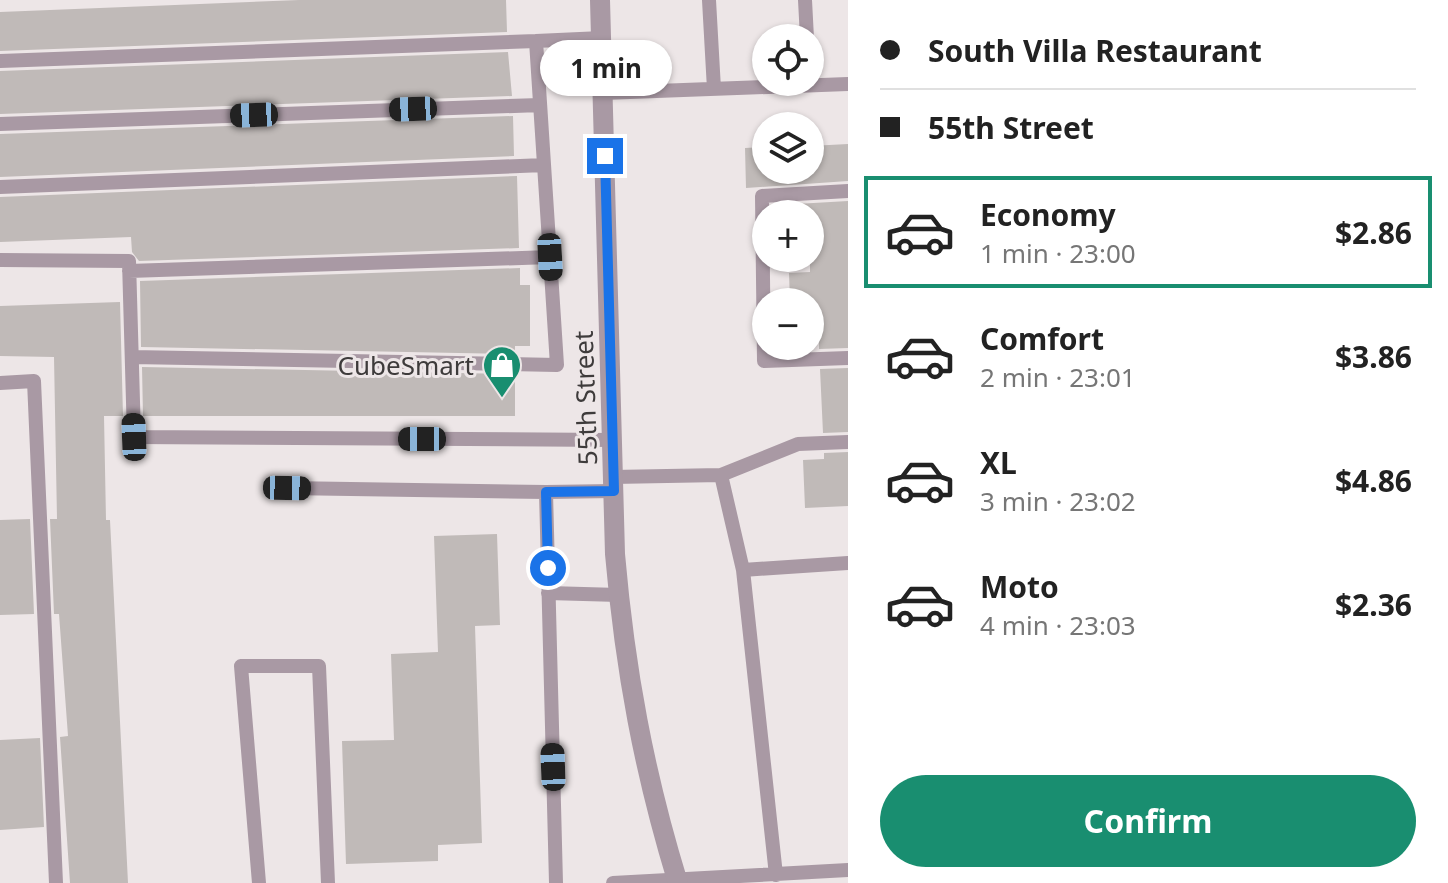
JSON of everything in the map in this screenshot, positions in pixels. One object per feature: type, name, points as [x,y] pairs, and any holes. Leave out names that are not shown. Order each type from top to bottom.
[{"type":"street","name":"55th Street","points":[[600,0],[613,484],[619,595],[643,761],[677,882]]},
{"type":"lane","points":[[709,0],[714,89]]},
{"type":"lane","points":[[805,0],[806,24]]},
{"type":"lane","points":[[0,61],[602,38]]},
{"type":"lane","points":[[132,357],[557,365],[536,41]]},
{"type":"lane","points":[[824,84],[848,84]]},
{"type":"lane","points":[[603,93],[752,87]]},
{"type":"lane","points":[[0,124],[540,105]]},
{"type":"lane","points":[[0,187],[544,165]]},
{"type":"lane","points":[[848,191],[762,196],[764,361],[848,358]]},
{"type":"lane","points":[[129,271],[550,257]]},
{"type":"lane","points":[[0,260],[129,261],[134,437],[612,440]]},
{"type":"lane","points":[[0,383],[34,381],[56,883]]},
{"type":"lane","points":[[287,488],[546,492],[721,475],[798,444],[848,442]]},
{"type":"lane","points":[[721,475],[743,570],[776,875]]},
{"type":"lane","points":[[546,492],[556,883]]},
{"type":"lane","points":[[743,570],[848,563]]},
{"type":"lane","points":[[548,593],[619,595]]},
{"type":"lane","points":[[259,883],[241,666],[319,666],[328,883]]},
{"type":"lane","points":[[613,883],[677,882],[848,870]]},
{"type":"building","points":[[299,0],[506,0],[507,32],[0,51],[0,12]]},
{"type":"building","points":[[508,52],[512,96],[0,114],[0,71]]},
{"type":"building","points":[[513,116],[514,156],[0,177],[0,134]]},
{"type":"building","points":[[848,144],[848,181],[824,183],[824,145]]},
{"type":"building","points":[[745,148],[752,148],[752,184],[804,184],[746,188]]},
{"type":"building","points":[[517,176],[519,248],[139,261],[132,252],[131,237],[0,242],[0,197]]},
{"type":"building","points":[[848,201],[848,348],[824,349],[824,288],[790,288],[789,273],[824,272],[824,202]]},
{"type":"building","points":[[520,268],[520,285],[530,285],[530,346],[515,346],[515,354],[141,347],[140,281]]},
{"type":"building","points":[[120,302],[123,416],[104,416],[106,520],[110,520],[128,883],[70,883],[60,737],[68,736],[59,614],[54,614],[50,519],[57,519],[54,357],[0,356],[0,306]]},
{"type":"building","points":[[142,367],[515,374],[515,416],[143,416]]},
{"type":"building","points":[[848,368],[848,432],[823,433],[820,369]]},
{"type":"building","points":[[848,452],[848,506],[805,508],[803,460],[824,459],[824,453]]},
{"type":"building","points":[[30,519],[34,614],[0,615],[0,520]]},
{"type":"building","points":[[497,534],[500,625],[475,626],[482,843],[438,845],[438,861],[346,864],[342,741],[394,740],[391,654],[438,652],[434,536]]},
{"type":"building","points":[[40,738],[44,827],[0,830],[0,740]]},
{"type":"place","name":"CubeSmart","points":[[502,399]]},
{"type":"route","points":[[548,568],[546,492],[614,491],[605,156]]}]
